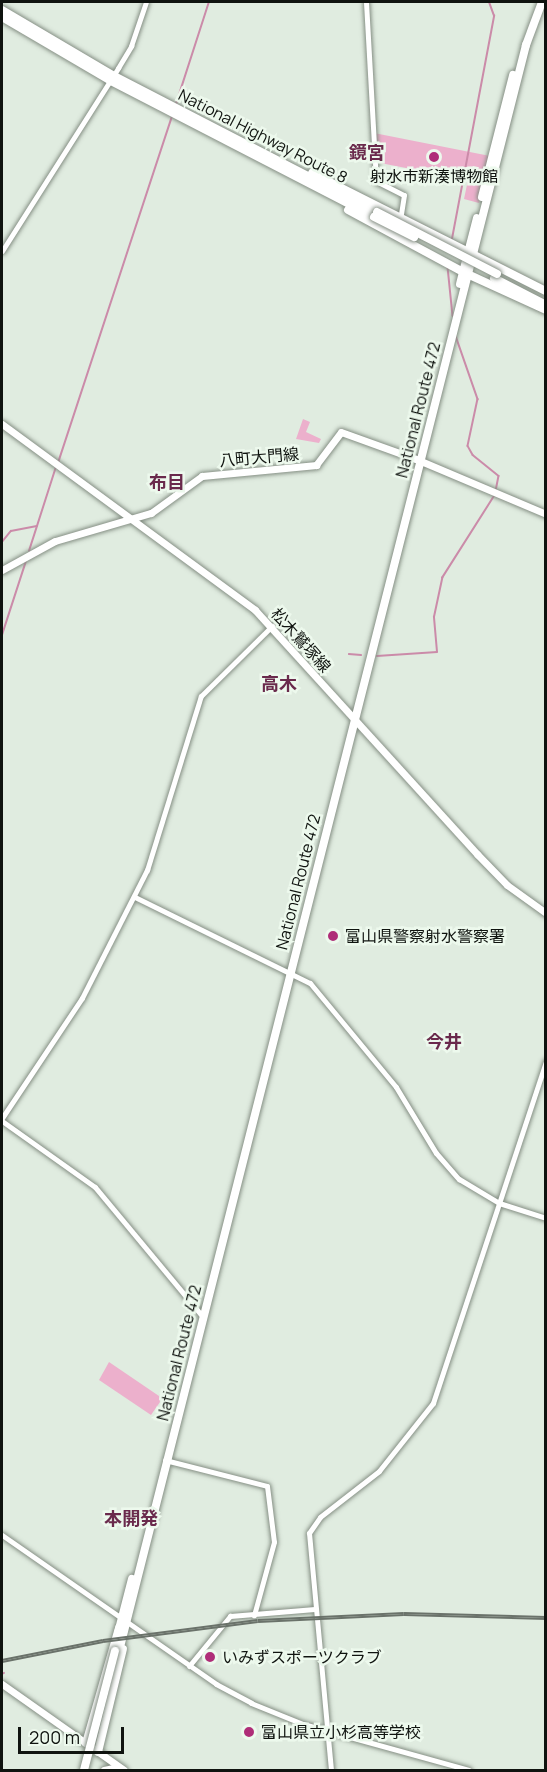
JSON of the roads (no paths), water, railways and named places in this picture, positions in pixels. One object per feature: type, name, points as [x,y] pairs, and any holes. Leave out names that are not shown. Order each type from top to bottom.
[{"type":"highway","name":"National Route 472","points":[[471,251],[472,234],[521,43],[536,2]]},
{"type":"highway","name":"National Route 472","points":[[89,1770],[200,1316],[471,251],[526,45],[542,2]]},
{"type":"highway","name":"National Highway Route 8","points":[[2,10],[112,79]]},
{"type":"highway","name":"National Highway Route 8","points":[[2,17],[112,79],[243,143],[546,305]]},
{"type":"highway","name":"National Highway Route 8","points":[[189,118],[251,154],[375,214]]},
{"type":"highway","points":[[243,143],[471,251],[546,291]]},
{"type":"highway","points":[[251,154],[466,273],[494,279],[546,310]]},
{"type":"highway","points":[[453,243],[465,242],[472,234]]},
{"type":"highway","name":"National Route 472","points":[[418,460],[463,294],[466,273]]},
{"type":"highway","name":"National Highway Route 8","points":[[494,279],[546,299]]},
{"type":"highway","points":[[463,294],[473,283],[494,279]]},
{"type":"highway","points":[[86,1743],[123,1625]]},
{"type":"highway","points":[[98,1752],[126,1638],[123,1625]]},
{"type":"highway","name":"National Route 472","points":[[84,1770],[116,1653]]},
{"type":"main road","name":"松木鷲塚線","points":[[2,424],[244,600],[272,626],[353,719],[507,885],[546,913]]},
{"type":"main road","name":"八町大門線","points":[[2,570],[38,548],[158,509],[202,476],[315,465],[341,432],[418,460],[546,514]]},
{"type":"main road","points":[[2,1684],[120,1768]]},
{"type":"main road","points":[[104,1770],[120,1768]]},
{"type":"street","points":[[2,251],[112,79],[131,46],[146,2]]},
{"type":"street","points":[[366,2],[376,181],[404,195],[401,217],[395,235]]},
{"type":"street","points":[[200,1316],[95,1187],[2,1119],[82,998],[135,897],[157,844],[193,714],[201,696],[272,626]]},
{"type":"street","points":[[135,897],[289,971],[312,985],[396,1087],[445,1164],[474,1191],[500,1203],[546,1218]]},
{"type":"street","points":[[331,1770],[309,1533],[320,1517],[379,1471],[431,1406],[546,1061]]},
{"type":"street","points":[[166,1460],[267,1486],[274,1542],[254,1615]]},
{"type":"street","points":[[2,1535],[123,1625],[252,1704],[327,1731],[469,1770]]},
{"type":"street","points":[[189,1666],[230,1616],[315,1609]]},
{"type":"waterway","points":[[176,104],[209,2]]},
{"type":"waterway","points":[[452,239],[494,16],[489,2]]},
{"type":"waterway","points":[[58,463],[172,117]]},
{"type":"waterway","points":[[448,267],[453,316]]},
{"type":"waterway","points":[[456,336],[478,399],[468,446],[473,455],[499,476],[496,491]]},
{"type":"waterway","points":[[29,551],[56,467]]},
{"type":"waterway","points":[[377,656],[437,652],[434,617],[442,578],[494,496]]},
{"type":"waterway","points":[[2,542],[11,531],[37,526]]},
{"type":"waterway","points":[[2,635],[26,561]]},
{"type":"waterway","points":[[349,654],[361,655]]},
{"type":"railway","points":[[2,1661],[103,1641],[258,1621],[404,1614],[546,1618]]},
{"type":"place","name":"射水市新湊博物館","points":[[434,157]]},
{"type":"place","name":"富山県警察射水警察署","points":[[333,936]]},
{"type":"place","name":"いみずスポーツクラブ","points":[[210,1657]]},
{"type":"place","name":"富山県立小杉高等学校","points":[[249,1732]]},
{"type":"district","name":"鏡宮","points":[[367,152]]},
{"type":"district","name":"布目","points":[[167,482]]},
{"type":"district","name":"高木","points":[[279,683]]},
{"type":"district","name":"今井","points":[[444,1041]]},
{"type":"district","name":"本開発","points":[[131,1518]]}]
